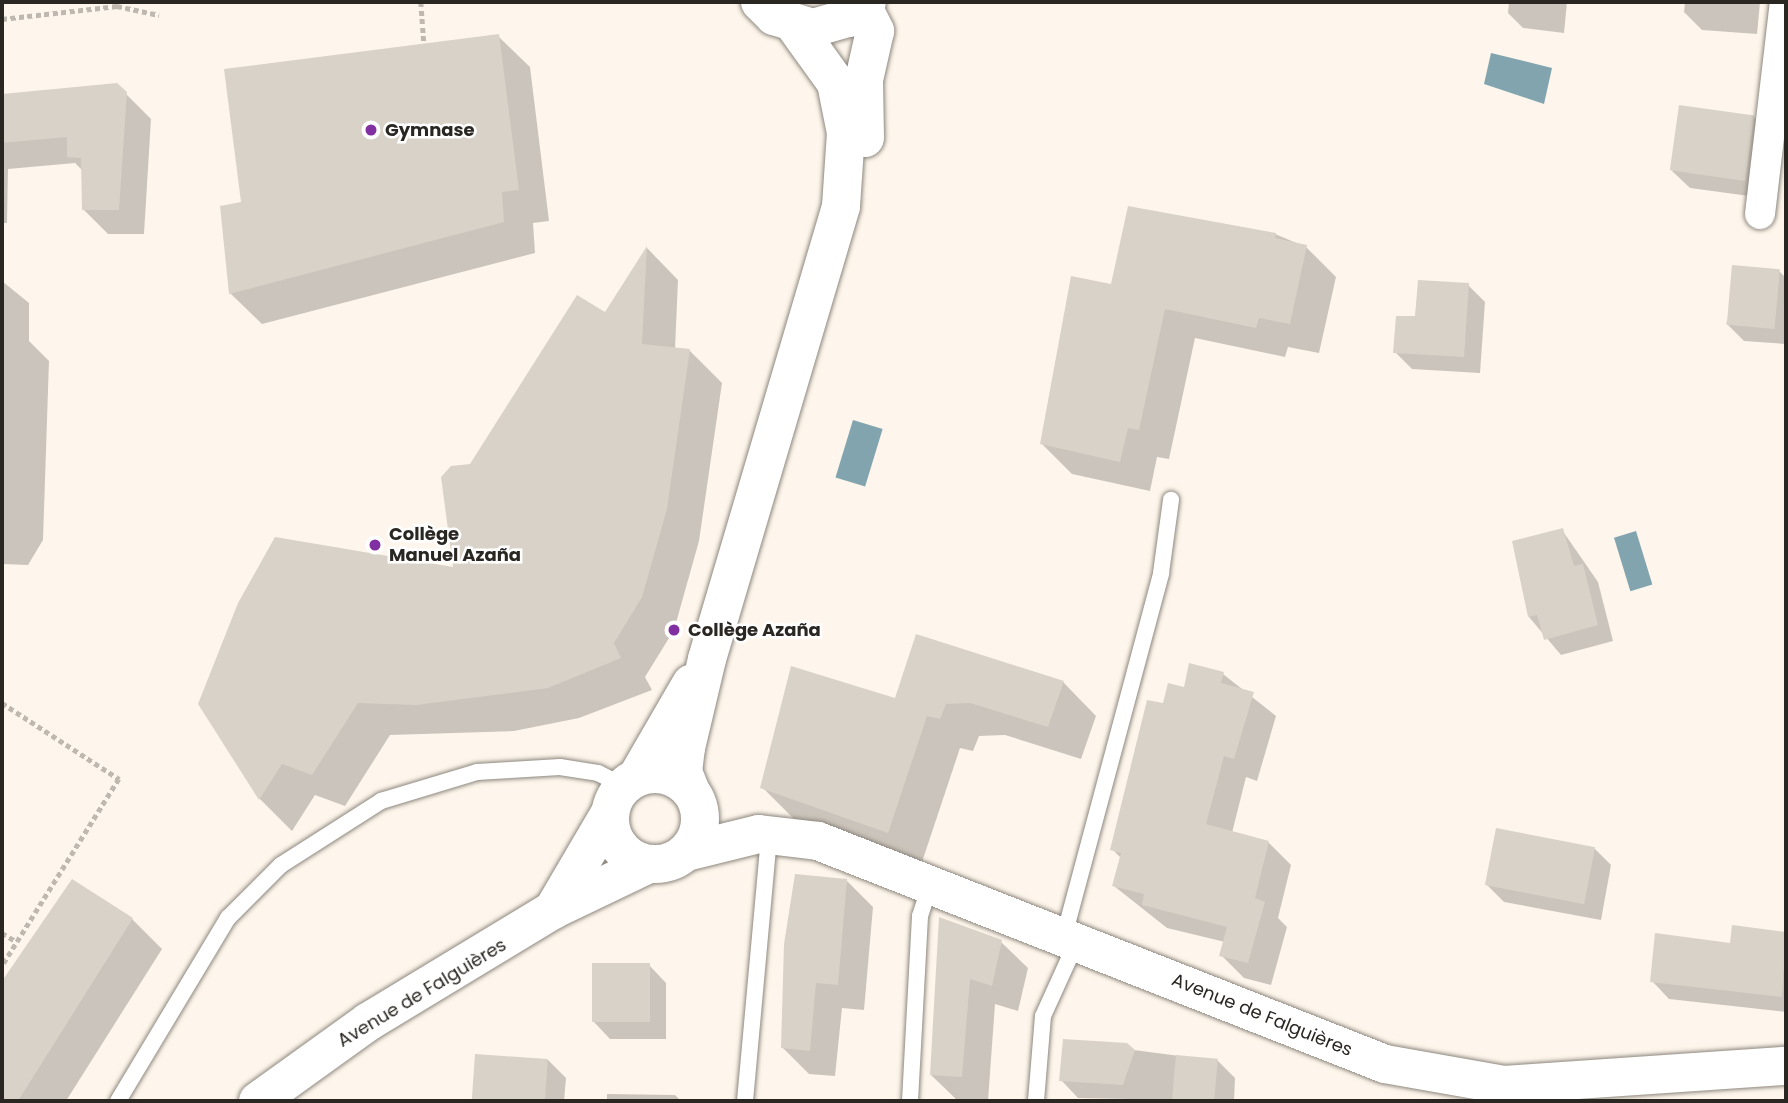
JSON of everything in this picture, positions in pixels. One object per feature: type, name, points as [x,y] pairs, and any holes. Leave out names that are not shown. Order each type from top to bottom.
[{"type":"street","points":[[694,796],[666,774],[624,792],[615,840],[649,864],[686,852],[700,829],[694,796],[685,760],[707,659],[841,206],[846,133],[836,83],[795,26],[760,2]]},
{"type":"street","points":[[1760,214],[1785,2]]},
{"type":"street","points":[[795,26],[832,25],[865,4],[875,31],[864,80],[867,125],[856,182],[841,206]]},
{"type":"street","name":"Avenue de Falguières","points":[[553,910],[707,659]]},
{"type":"street","name":"Avenue de Falguières","points":[[694,796],[764,834]]},
{"type":"street","name":"Avenue de Falguières","points":[[686,852],[764,834],[818,841],[1385,1063],[1504,1085],[1633,1088],[1786,1066]]},
{"type":"street","name":"Avenue de Falguières","points":[[258,1101],[368,1022],[553,910],[649,864]]},
{"type":"lane","points":[[1036,1101],[1043,1016],[1071,938],[1161,573],[1171,500]]},
{"type":"lane","points":[[118,1101],[228,918],[281,865],[381,801],[477,772],[560,767],[598,773],[624,792]]},
{"type":"lane","points":[[745,1101],[764,834]]},
{"type":"lane","points":[[910,1101],[920,916],[930,883]]},
{"type":"path","points":[[421,2],[424,43]]},
{"type":"path","points":[[2,19],[117,6],[159,15]]},
{"type":"path","points":[[2,703],[119,779],[2,966]]},
{"type":"path","points":[[2,933],[17,943]]},
{"type":"water","points":[[1491,53],[1552,68],[1544,104],[1484,84]]},
{"type":"water","points":[[853,420],[883,429],[865,486],[835,477]]},
{"type":"water","points":[[1636,531],[1652,585],[1630,591],[1614,538]]},
{"type":"building","name":"Gymnase","points":[[499,34],[519,190],[502,192],[504,222],[229,294],[220,206],[241,202],[224,69]]},
{"type":"building","points":[[117,83],[127,92],[119,210],[82,210],[81,158],[67,157],[67,137],[2,143],[2,94]]},
{"type":"building","points":[[1679,105],[1754,116],[1745,181],[1670,170]]},
{"type":"building","points":[[1128,206],[1276,233],[1275,238],[1307,245],[1290,324],[1259,318],[1256,328],[1165,309],[1139,430],[1128,428],[1120,462],[1040,444],[1071,276],[1111,284]]},
{"type":"building","points":[[647,246],[642,344],[690,349],[667,509],[642,597],[614,643],[621,658],[548,688],[416,705],[358,703],[312,775],[282,764],[259,800],[198,704],[238,603],[275,537],[453,567],[441,477],[451,466],[470,464],[577,295],[605,312]]},
{"type":"building","points":[[1732,265],[1780,269],[1775,329],[1727,325]]},
{"type":"building","points":[[1418,280],[1469,283],[1464,357],[1393,353],[1396,316],[1415,316]]},
{"type":"building","points":[[1563,528],[1574,566],[1583,564],[1598,625],[1544,640],[1537,615],[1528,617],[1512,541]]},
{"type":"building","points":[[916,634],[1064,681],[1048,727],[970,703],[946,704],[940,719],[927,716],[888,833],[760,788],[791,666],[895,698]]},
{"type":"building","points":[[1189,663],[1224,672],[1221,683],[1254,692],[1234,759],[1224,756],[1206,824],[1269,841],[1255,898],[1265,902],[1248,963],[1219,956],[1227,927],[1142,905],[1144,894],[1112,886],[1121,853],[1110,850],[1147,700],[1163,703],[1168,683],[1184,687]]},
{"type":"building","points":[[1496,828],[1595,847],[1584,904],[1485,885]]},
{"type":"building","points":[[795,874],[847,879],[838,985],[816,983],[810,1051],[781,1048],[784,944]]},
{"type":"building","points":[[72,879],[133,918],[18,1101],[2,1101],[2,981]]},
{"type":"building","points":[[939,917],[1002,940],[992,986],[970,979],[962,1077],[930,1075]]},
{"type":"building","points":[[1732,925],[1786,932],[1782,997],[1650,982],[1655,933],[1730,943]]},
{"type":"building","points":[[592,963],[650,963],[650,1022],[592,1022]]},
{"type":"building","points":[[1063,1039],[1127,1043],[1135,1050],[1123,1085],[1059,1081]]},
{"type":"building","points":[[475,1054],[548,1059],[545,1101],[472,1101]]},
{"type":"building","points":[[1176,1055],[1218,1059],[1214,1101],[1172,1101]]},
{"type":"place","name":"Gymnase","points":[[371,130]]},
{"type":"place","name":"Collège Manuel Azaña","points":[[375,545]]},
{"type":"place","name":"Collège Azaña","points":[[674,630]]}]
